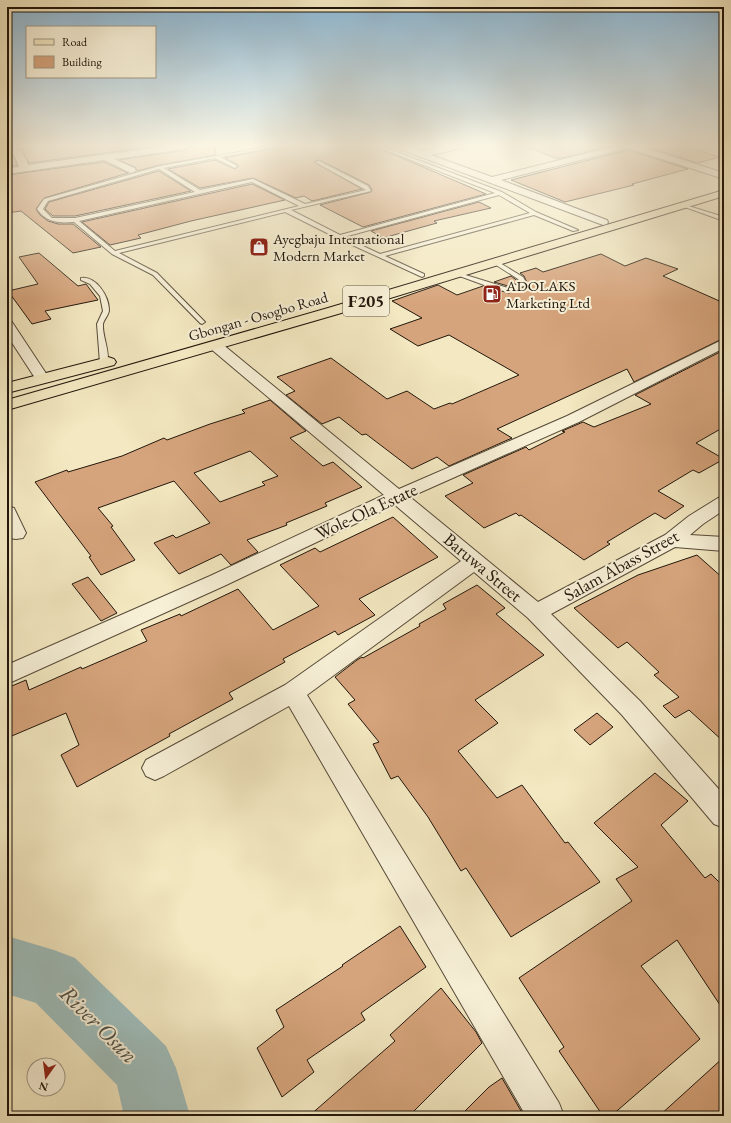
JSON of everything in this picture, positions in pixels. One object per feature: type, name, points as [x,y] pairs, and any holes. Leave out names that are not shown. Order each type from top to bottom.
[{"type":"main road","name":"Gbongan - Osogbo Road","points":[[7,388],[329,302],[680,198]]},
{"type":"main road","name":"Gbongan - Osogbo Road","points":[[7,405],[216,346],[706,198]]},
{"type":"street","points":[[540,198],[603,222]]},
{"type":"street","points":[[7,325],[42,378]]},
{"type":"street","name":"Wole-Ola Estate","points":[[7,675],[217,581],[398,496],[573,419],[724,343]]},
{"type":"street","name":"Baruwa Street","points":[[216,346],[536,612],[631,708],[724,815]]},
{"type":"street","name":"Salam Abass Street","points":[[536,612],[672,540],[696,520],[724,502]]},
{"type":"street","points":[[7,512],[16,533]]},
{"type":"street","points":[[672,540],[724,544]]},
{"type":"street","points":[[155,768],[293,692],[475,561]]},
{"type":"street","points":[[293,692],[546,1116]]},
{"type":"lane","points":[[52,198],[46,200],[40,209],[44,217],[51,220],[75,220],[171,198]]},
{"type":"lane","points":[[289,198],[304,206]]},
{"type":"lane","points":[[114,253],[337,198]]},
{"type":"lane","points":[[339,237],[480,198]]},
{"type":"lane","points":[[509,198],[534,213],[575,230]]},
{"type":"lane","points":[[684,205],[724,219]]},
{"type":"lane","points":[[286,210],[339,237],[422,275]]},
{"type":"lane","points":[[381,255],[534,213]]},
{"type":"lane","points":[[75,220],[114,253],[155,274],[202,322]]},
{"type":"lane","points":[[457,274],[497,288],[508,290],[524,284],[521,278],[495,262]]},
{"type":"lane","points":[[83,279],[92,283],[103,296],[106,311],[100,324],[104,363]]},
{"type":"building","points":[[7,198],[44,198],[36,209],[40,215],[48,221],[58,224],[73,224],[101,247],[73,253],[21,211],[7,213]]},
{"type":"building","points":[[62,198],[157,198],[75,216],[53,216],[45,209],[49,202]]},
{"type":"building","points":[[188,198],[282,198],[285,200],[191,221],[138,235],[141,238],[110,245],[82,222]]},
{"type":"building","points":[[308,198],[323,198],[312,201]]},
{"type":"building","points":[[346,198],[470,198],[363,227],[320,205]]},
{"type":"building","points":[[556,198],[580,198],[565,202]]},
{"type":"building","points":[[479,202],[491,208],[434,221],[437,223],[383,238],[371,231]]},
{"type":"building","points":[[39,253],[78,286],[86,284],[98,300],[45,311],[51,319],[32,324],[8,291],[38,284],[19,257]]},
{"type":"building","points":[[601,254],[625,266],[646,258],[678,269],[663,276],[724,303],[724,338],[634,382],[627,369],[497,429],[512,438],[449,466],[437,457],[412,469],[366,434],[362,435],[339,417],[322,424],[286,395],[295,391],[277,377],[331,358],[387,399],[407,391],[434,409],[450,403],[452,404],[519,375],[449,335],[418,346],[390,329],[422,318],[392,301],[438,285],[457,295],[483,286],[509,293],[528,285],[524,276],[520,273],[536,268],[543,272]]},
{"type":"building","points":[[511,276],[519,282],[508,286],[494,282]]},
{"type":"building","points":[[724,350],[724,427],[696,443],[724,459],[699,473],[693,470],[658,491],[684,506],[665,519],[655,513],[607,542],[610,544],[584,560],[521,515],[519,516],[516,513],[484,528],[445,496],[473,483],[463,475],[526,447],[529,450],[565,432],[562,431],[583,422],[594,427],[651,404],[635,395]]},
{"type":"building","points":[[270,400],[306,431],[290,438],[323,466],[333,462],[362,487],[325,503],[327,506],[286,523],[287,525],[247,540],[258,552],[231,565],[221,554],[179,574],[154,543],[173,535],[176,538],[210,523],[174,481],[98,508],[113,526],[111,527],[135,560],[101,575],[89,557],[91,556],[35,482],[67,470],[68,472],[122,456],[164,438],[167,440],[245,413],[242,410]],"holes":[[[250,451],[278,476],[262,482],[265,485],[220,502],[194,473]]]},
{"type":"building","points":[[393,517],[438,557],[359,599],[375,615],[338,635],[335,631],[283,659],[285,662],[229,693],[233,699],[169,734],[170,736],[77,787],[61,755],[79,745],[66,713],[7,738],[7,688],[26,680],[29,690],[81,667],[82,669],[147,641],[141,630],[180,614],[181,616],[238,589],[273,630],[319,606],[280,565],[315,548],[320,552]]},
{"type":"building","points":[[697,555],[724,579],[724,742],[689,710],[675,718],[663,706],[679,697],[654,675],[659,672],[627,642],[618,648],[574,608],[638,575]]},
{"type":"building","points":[[88,577],[117,613],[101,621],[72,584]]},
{"type":"building","points":[[477,585],[505,608],[496,614],[544,655],[475,700],[498,723],[458,751],[497,798],[522,785],[565,843],[568,842],[600,882],[511,937],[466,868],[461,871],[428,817],[398,776],[391,779],[373,744],[379,742],[348,704],[355,700],[335,677],[362,657],[363,658],[420,626],[419,624],[446,609],[443,604]]},
{"type":"building","points":[[597,713],[613,727],[590,745],[574,730]]},
{"type":"building","points":[[655,773],[688,801],[661,825],[705,878],[711,874],[724,887],[724,1011],[677,940],[641,966],[700,1039],[611,1116],[603,1116],[559,1051],[564,1047],[519,978],[632,901],[616,879],[638,867],[594,823]]},
{"type":"building","points":[[400,926],[426,967],[361,1013],[365,1020],[307,1060],[314,1072],[282,1097],[257,1048],[284,1027],[276,1010]]},
{"type":"building","points":[[441,988],[476,1032],[482,1043],[409,1116],[309,1116],[395,1041],[390,1035]]},
{"type":"building","points":[[724,1057],[724,1116],[659,1116]]},
{"type":"building","points":[[502,1078],[524,1116],[460,1116],[489,1087]]},
{"type":"waterway","name":"River Osun","points":[[7,965],[54,979],[144,1068],[157,1116]]},
{"type":"place","name":"Ayegbaju International Modern Market","points":[[259,247]]},
{"type":"place","name":"ADOLAKS Marketing Ltd","points":[[492,294]]}]
